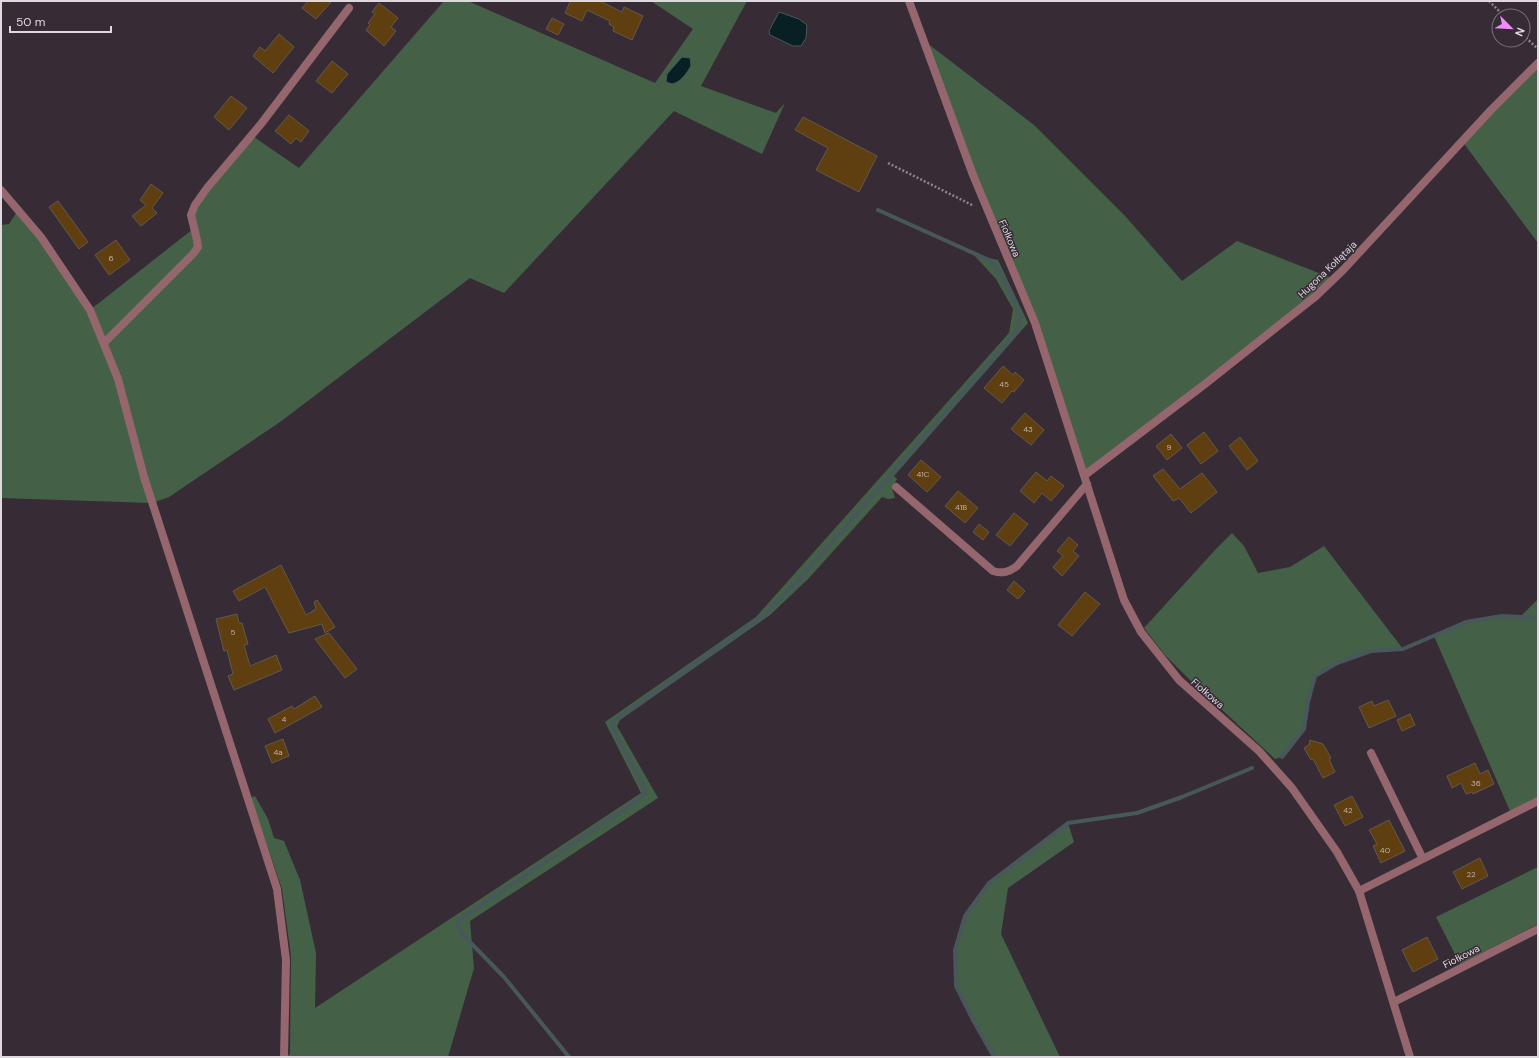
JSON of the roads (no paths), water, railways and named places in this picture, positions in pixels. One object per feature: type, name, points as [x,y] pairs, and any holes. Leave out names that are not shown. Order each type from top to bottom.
[{"type":"street","name":"Fiołkowa","points":[[909,1],[972,175],[1035,323],[1124,600],[1141,632],[1179,680],[1259,751],[1292,788],[1338,852],[1359,891],[1410,1057]]},
{"type":"street","points":[[104,343],[193,254],[198,246],[191,215],[195,205],[207,188],[261,124],[349,8]]},
{"type":"street","name":"Hugona Kołłątaja","points":[[1085,475],[1316,296],[1344,269],[1491,110],[1538,63]]},
{"type":"street","points":[[1,190],[41,237],[90,310],[118,378],[144,477],[277,889],[286,960],[284,1057]]},
{"type":"street","points":[[896,487],[993,570],[999,573],[1012,570],[1017,566],[1087,484]]},
{"type":"street","points":[[1371,752],[1423,859]]},
{"type":"street","points":[[1359,891],[1538,801]]},
{"type":"street","name":"Fiołkowa","points":[[1394,1002],[1538,929]]},
{"type":"waterway","points":[[569,1057],[504,977],[463,935],[458,927],[458,921],[639,799],[646,791],[612,725],[617,719],[763,616],[804,574],[1013,337],[1019,326],[1020,319],[1015,301],[1006,283],[991,261],[878,210]]},
{"type":"waterway","points":[[1282,757],[1304,729],[1308,702],[1315,676],[1337,663],[1371,651],[1403,649],[1466,622],[1502,616],[1538,618]]},
{"type":"waterway","points":[[994,1057],[956,986],[955,950],[965,916],[989,883],[1068,823],[1137,813],[1182,797],[1252,768]]}]
